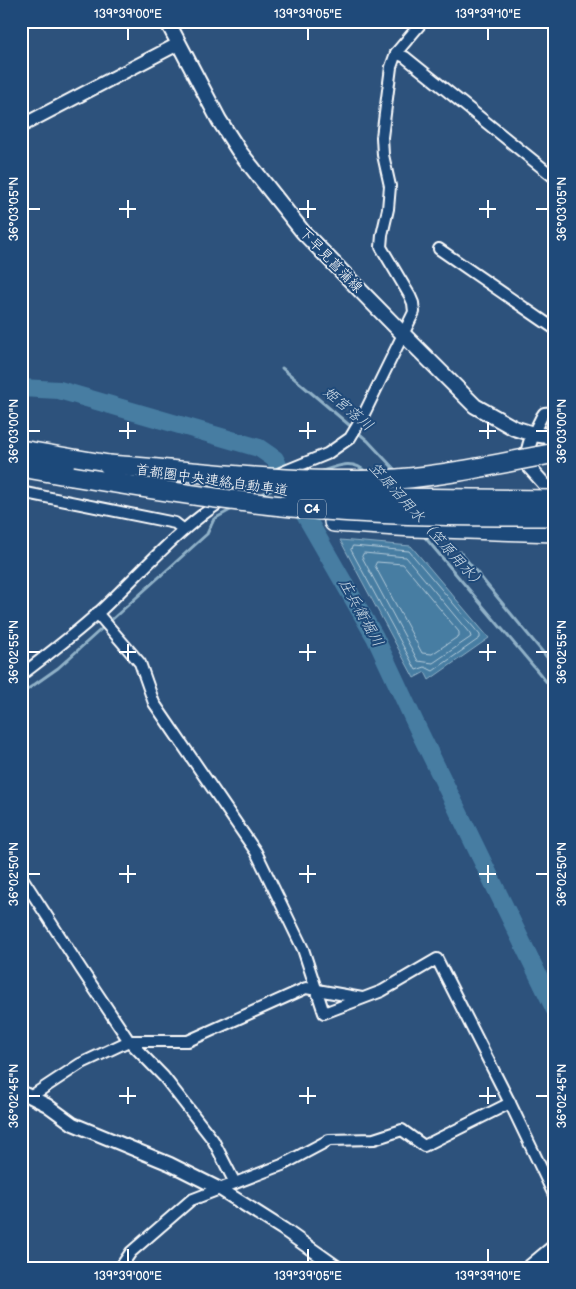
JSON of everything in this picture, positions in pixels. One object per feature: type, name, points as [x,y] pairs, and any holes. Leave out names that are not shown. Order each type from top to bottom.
[{"type":"highway","name":"首都圏中央連絡自動車道","points":[[21,450],[234,484],[327,494],[384,498],[555,498]]},
{"type":"highway","points":[[109,465],[296,479],[353,480],[425,476],[469,470],[555,453]]},
{"type":"highway","points":[[21,467],[72,476],[100,488],[163,500],[278,516],[413,527],[554,528]]},
{"type":"main road","name":"下早見菖蒲線","points":[[167,21],[219,120],[239,151],[303,232],[475,406],[500,421],[533,434],[555,437]]},
{"type":"main road","points":[[532,1268],[555,1248]]},
{"type":"street","points":[[21,675],[98,613],[154,557],[184,530],[221,502],[244,488],[327,454],[350,438],[362,418],[414,312],[403,284],[383,253],[381,241],[388,210],[390,186],[383,155],[382,137],[391,67],[396,53],[423,21]]},
{"type":"street","points":[[21,126],[178,44]]},
{"type":"street","points":[[396,53],[405,57],[555,178]]},
{"type":"street","points":[[439,249],[555,329]]},
{"type":"street","points":[[555,412],[544,413],[542,416],[533,434],[528,449],[527,461],[529,467],[555,498]]},
{"type":"street","points":[[21,492],[175,523],[184,530]]},
{"type":"street","points":[[98,613],[140,663],[154,703],[256,852],[303,949],[324,1013],[382,991],[437,960],[510,1103],[555,1197]]},
{"type":"street","points":[[21,876],[130,1041],[164,1077],[213,1140],[236,1183]]},
{"type":"street","points":[[24,1095],[80,1064],[130,1041],[188,1041],[306,988],[364,998]]},
{"type":"street","points":[[24,1095],[47,1105],[73,1124],[170,1164],[220,1189],[283,1229],[338,1268]]},
{"type":"street","points":[[120,1268],[131,1252],[191,1200],[282,1165],[329,1140],[374,1138],[402,1130],[424,1146],[510,1103]]},
{"type":"water","points":[[340,540],[411,546],[489,638],[429,680],[425,672],[414,678]]},
{"type":"waterway","name":"姫宮落川","points":[[282,368],[368,441],[396,471]]},
{"type":"waterway","name":"庄兵衛堀川","points":[[21,388],[59,390],[259,448],[275,459],[286,482],[375,637],[555,1010]]},
{"type":"waterway","name":"笠原沼用水（笠原用水）","points":[[320,472],[339,466],[350,465],[362,468],[367,473]]},
{"type":"waterway","name":"笠原沼用水（笠原用水）","points":[[257,496],[277,487]]},
{"type":"waterway","name":"笠原沼用水（笠原用水）","points":[[21,694],[58,668],[207,534],[214,519],[234,508]]},
{"type":"waterway","name":"笠原沼用水（笠原用水）","points":[[423,535],[555,692]]},
{"type":"waterway","name":"姫宮落川","points":[[460,552],[555,667]]}]
